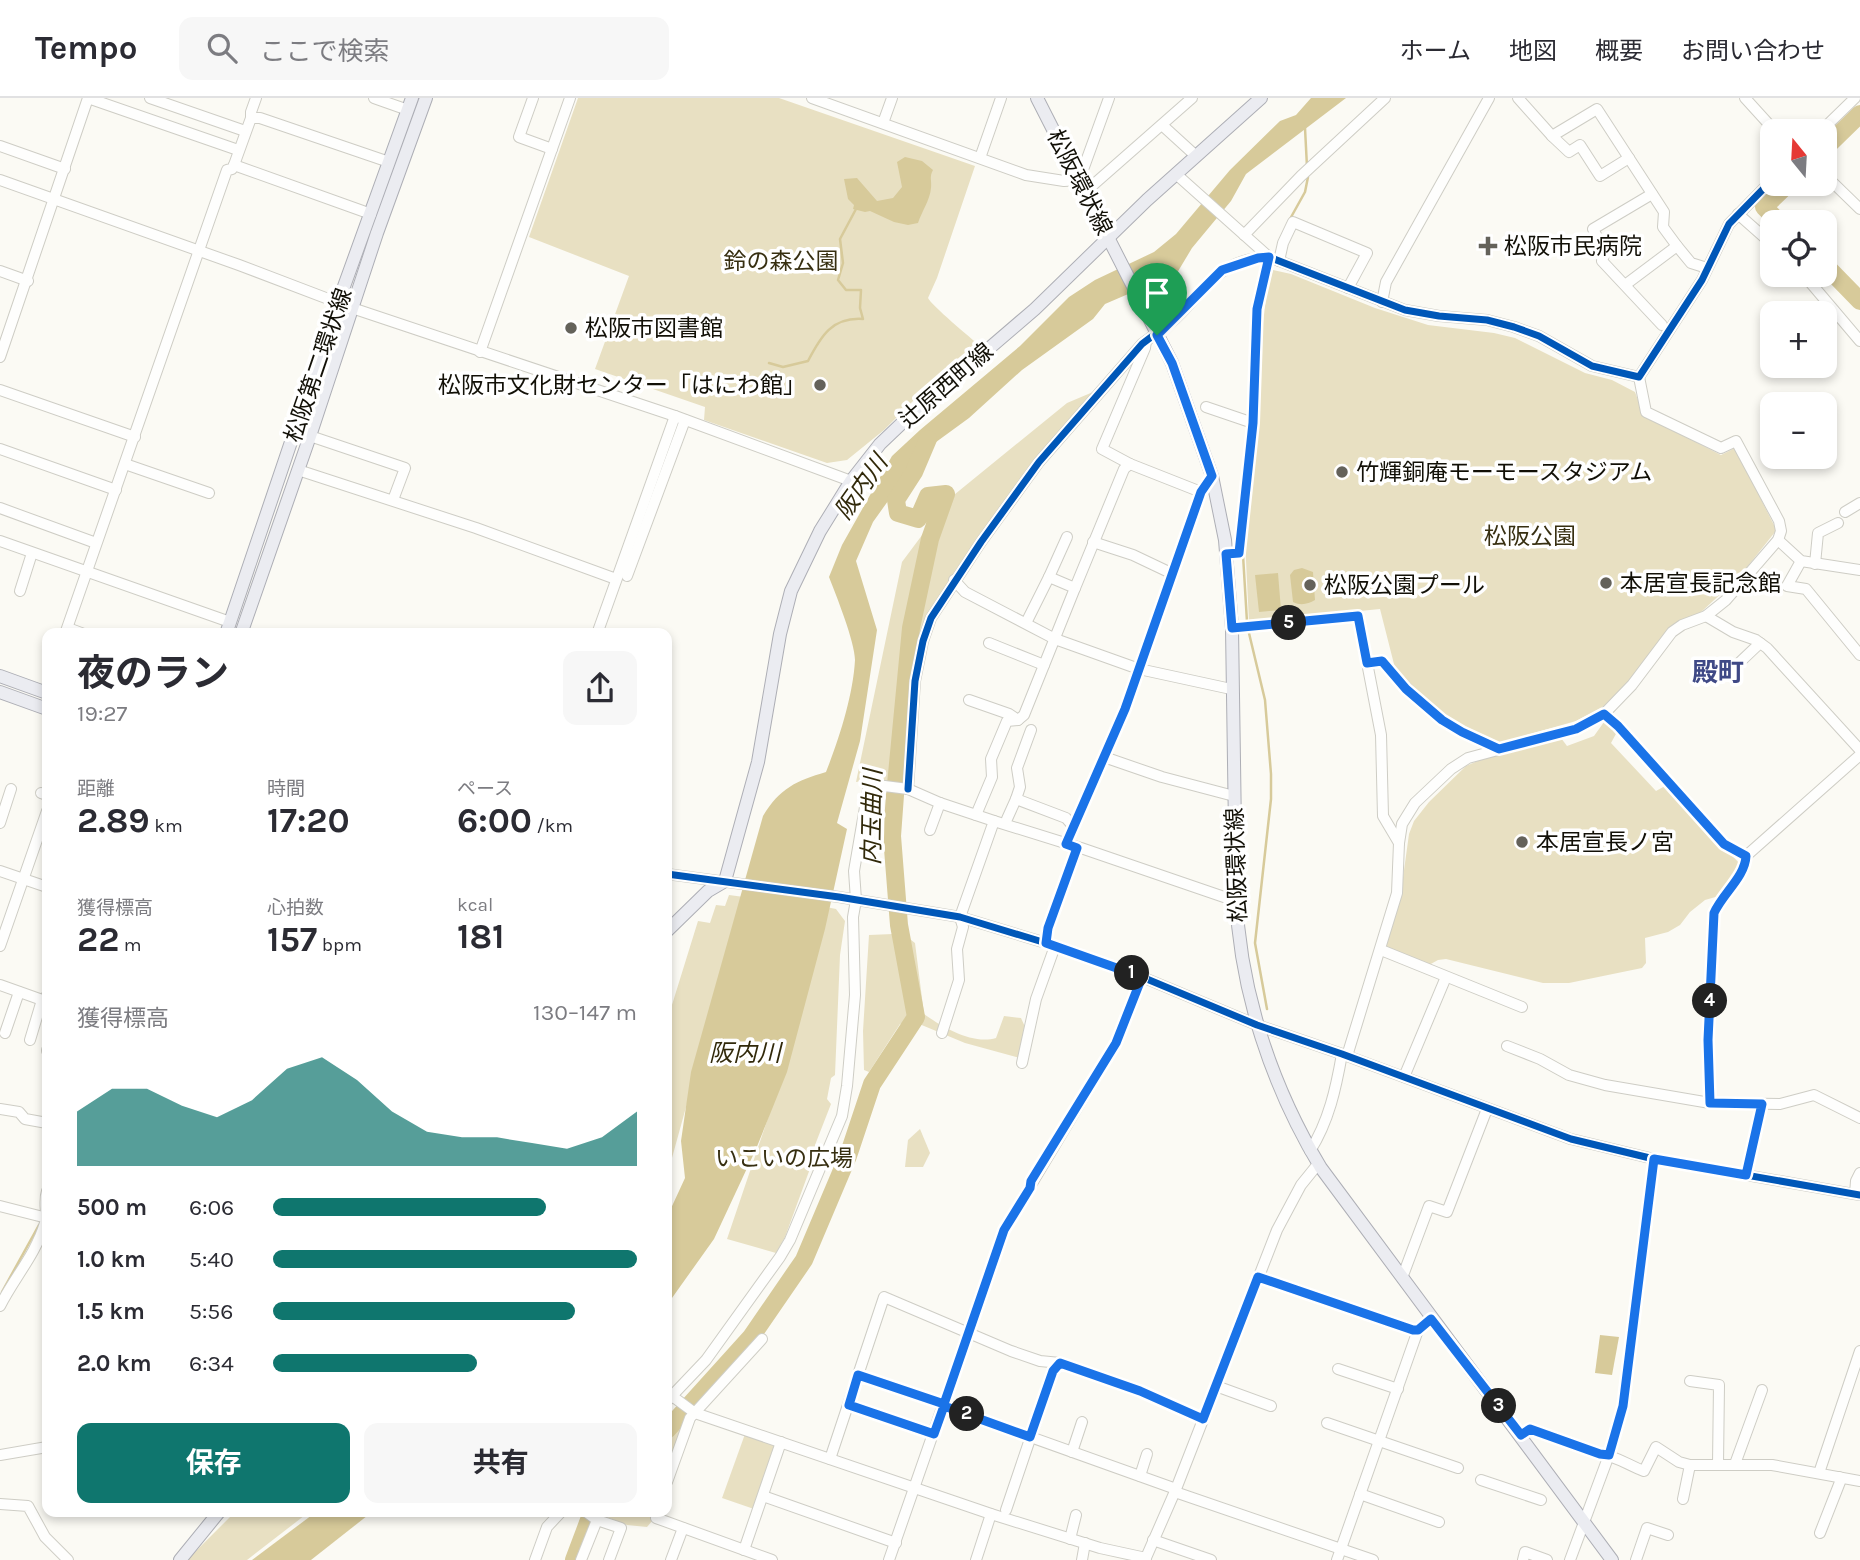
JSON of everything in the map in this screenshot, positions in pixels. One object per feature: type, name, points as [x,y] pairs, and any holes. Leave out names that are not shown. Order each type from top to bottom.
[{"type":"main road","name":"松阪第二環状線","points":[[243,628],[426,98]]},
{"type":"main road","name":"松阪環状線","points":[[1037,98],[1111,243],[1152,334],[1172,363],[1212,476],[1225,540],[1232,628],[1231,689],[1239,939],[1258,1026],[1289,1110],[1318,1164],[1612,1560]]},
{"type":"main road","name":"辻原西町線","points":[[725,881],[758,762],[780,634],[791,591],[820,531],[850,481],[894,430],[1111,243],[1116,229],[1179,176],[1196,156],[1261,98]]},
{"type":"main road","name":"松阪第二環状線","points":[[228,628],[338,303],[410,104]]},
{"type":"main road","points":[[0,676],[42,688]]},
{"type":"main road","points":[[0,692],[42,707]]},
{"type":"main road","points":[[672,926],[708,891],[725,881]]},
{"type":"main road","points":[[180,1560],[215,1517]]},
{"type":"street","points":[[0,357],[4,333],[27,281],[88,98],[238,150]]},
{"type":"street","points":[[150,98],[245,131]]},
{"type":"street","points":[[68,628],[227,170],[234,165],[256,98]]},
{"type":"street","points":[[374,98],[410,104]]},
{"type":"street","points":[[533,98],[519,138],[552,149]]},
{"type":"street","points":[[480,352],[570,98]]},
{"type":"street","points":[[812,98],[1026,175],[1064,181],[1079,180]]},
{"type":"street","points":[[883,123],[892,98]]},
{"type":"street","points":[[980,158],[1001,98]]},
{"type":"street","points":[[1084,167],[1108,98]]},
{"type":"street","points":[[1093,185],[1192,98]]},
{"type":"street","points":[[1243,234],[1385,98]]},
{"type":"street","points":[[1382,302],[1385,282],[1489,98]]},
{"type":"street","points":[[1518,98],[1569,152],[1580,145],[1600,176],[1629,158]]},
{"type":"street","points":[[1745,98],[1764,119]]},
{"type":"street","points":[[1833,119],[1855,98]]},
{"type":"street","points":[[1552,136],[1597,109],[1664,212],[1664,227],[1677,246],[1691,263],[1707,268]]},
{"type":"street","points":[[251,118],[260,118],[389,162]]},
{"type":"street","points":[[1162,125],[1196,156]]},
{"type":"street","points":[[0,146],[65,169]]},
{"type":"street","points":[[234,165],[371,214]]},
{"type":"street","points":[[1179,176],[1274,259],[1405,310],[1487,320],[1514,327],[1539,336],[1592,366],[1639,377]]},
{"type":"street","points":[[0,180],[352,308],[680,418],[850,481]]},
{"type":"street","points":[[1838,188],[1860,209]]},
{"type":"street","points":[[1310,1150],[1323,1130],[1381,950],[1397,893],[1399,844],[1402,824],[1408,813],[1430,787],[1468,758],[1576,729],[1604,714],[1632,685],[1672,632],[1706,616],[1726,600],[1778,540],[1781,531],[1779,521],[1736,441],[1721,448],[1646,412],[1639,377],[1670,332],[1729,224],[1760,192]]},
{"type":"street","points":[[1652,194],[1593,229],[1605,253],[1602,261],[1662,325]]},
{"type":"street","points":[[1738,214],[1760,233]]},
{"type":"street","points":[[1226,554],[1239,553],[1253,423],[1257,309],[1274,259],[1293,222],[1367,253],[1348,288]]},
{"type":"street","points":[[1625,285],[1677,246]]},
{"type":"street","points":[[905,788],[915,681],[923,641],[931,618],[954,580],[1039,462],[1152,334],[1222,270],[1258,258],[1274,259]]},
{"type":"street","points":[[0,271],[27,281]]},
{"type":"street","points":[[1814,287],[1860,341]]},
{"type":"street","points":[[1152,334],[1102,449],[1130,464],[1201,492]]},
{"type":"street","points":[[0,390],[135,437]]},
{"type":"street","points":[[1206,407],[1253,423]]},
{"type":"street","points":[[600,628],[680,418]]},
{"type":"street","points":[[310,436],[405,468],[393,500]]},
{"type":"street","points":[[0,449],[116,490]]},
{"type":"street","points":[[125,464],[209,493]]},
{"type":"street","points":[[976,815],[992,777],[991,759],[1007,721],[1018,720],[1024,715],[1093,542],[1124,469],[1130,464]]},
{"type":"street","points":[[298,470],[621,577]]},
{"type":"street","points":[[1022,1063],[1051,945],[1048,928],[1071,846],[1073,826],[1078,820],[1139,669],[1201,492],[1212,476]]},
{"type":"street","points":[[1845,512],[1860,503]]},
{"type":"street","points":[[0,508],[96,543]]},
{"type":"street","points":[[1815,564],[1818,533],[1838,523]]},
{"type":"street","points":[[1026,623],[1067,537]]},
{"type":"street","points":[[1778,540],[1801,561],[1860,570]]},
{"type":"street","points":[[0,541],[228,628]]},
{"type":"street","points":[[1093,542],[1133,555],[1173,574]]},
{"type":"street","points":[[20,591],[33,553]]},
{"type":"street","points":[[1801,561],[1787,586],[1806,589],[1860,655]]},
{"type":"street","points":[[1048,577],[1075,588]]},
{"type":"street","points":[[954,580],[965,592],[1055,639],[1139,669],[1231,689]]},
{"type":"street","points":[[1232,628],[1358,616],[1381,734],[1383,816],[1399,844]]},
{"type":"street","points":[[1706,616],[1733,632],[1760,643],[1860,752],[1746,856],[1745,867],[1714,913],[1708,1040],[1710,1103]]},
{"type":"street","points":[[989,643],[1044,666]]},
{"type":"street","points":[[1740,662],[1760,643]]},
{"type":"street","points":[[1367,663],[1382,661],[1406,689],[1442,720],[1499,749]]},
{"type":"street","points":[[970,700],[1018,720]]},
{"type":"street","points":[[1604,714],[1618,726],[1724,844],[1746,856]]},
{"type":"street","points":[[1007,819],[1020,787],[1017,768],[1031,730]]},
{"type":"street","points":[[1104,757],[1162,777],[1234,796]]},
{"type":"street","points":[[672,1395],[706,1360],[780,1257],[790,1240],[842,1116],[855,995],[855,856],[869,784],[905,788],[940,803],[1224,897],[1236,897]]},
{"type":"street","points":[[1,818],[11,789]]},
{"type":"street","points":[[1016,799],[1066,818],[1073,826]]},
{"type":"street","points":[[930,830],[940,803]]},
{"type":"street","points":[[942,1033],[959,980],[957,949],[963,927],[960,917],[994,821]]},
{"type":"street","points":[[0,946],[42,826]]},
{"type":"street","points":[[0,871],[42,885]]},
{"type":"street","points":[[672,875],[839,897],[960,917],[1142,977],[1258,1026],[1600,1148],[1858,1194],[1856,1181],[1860,1173]]},
{"type":"street","points":[[1381,950],[1522,1007]]},
{"type":"street","points":[[889,1560],[1004,1230],[1116,1043],[1142,977]]},
{"type":"street","points":[[1404,1077],[1446,978]]},
{"type":"street","points":[[0,985],[42,996]]},
{"type":"street","points":[[5,1033],[19,992]]},
{"type":"street","points":[[30,1040],[42,1006]]},
{"type":"street","points":[[1507,1046],[1540,1059],[1569,1075],[1605,1085],[1710,1103],[1780,1104],[1814,1095],[1860,1118]]},
{"type":"street","points":[[1746,1175],[1762,1104]]},
{"type":"street","points":[[0,1109],[19,1112],[25,1119],[42,1122]]},
{"type":"street","points":[[1402,1278],[1429,1206],[1447,1212],[1487,1109]]},
{"type":"street","points":[[1570,1560],[1609,1455],[1623,1406],[1654,1159]]},
{"type":"street","points":[[672,1399],[695,1412],[915,1489],[1070,1539],[1146,1559],[1289,1205],[1318,1164]]},
{"type":"street","points":[[0,1206],[42,1215]]},
{"type":"street","points":[[0,1306],[31,1255],[42,1224]]},
{"type":"street","points":[[1258,1277],[1418,1330]]},
{"type":"street","points":[[830,1459],[884,1297],[1040,1362],[1060,1363],[1140,1391],[1203,1419]]},
{"type":"street","points":[[1339,1555],[1418,1330],[1431,1319]]},
{"type":"street","points":[[672,1468],[690,1418],[762,1339]]},
{"type":"street","points":[[1819,1473],[1860,1351]]},
{"type":"street","points":[[1006,1510],[1053,1371],[1060,1363]]},
{"type":"street","points":[[1338,1369],[1398,1389]]},
{"type":"street","points":[[858,1375],[1140,1476],[1339,1555],[1373,1560]]},
{"type":"street","points":[[1690,1381],[1719,1385],[1718,1464]]},
{"type":"street","points":[[1216,1386],[1271,1406]]},
{"type":"street","points":[[1735,1464],[1762,1390]]},
{"type":"street","points":[[849,1405],[934,1434]]},
{"type":"street","points":[[1072,1452],[1082,1422]]},
{"type":"street","points":[[1326,1423],[1458,1468]]},
{"type":"street","points":[[1521,1435],[1530,1429],[1609,1455],[1617,1461],[1644,1471],[1656,1447],[1679,1462],[1690,1465],[1772,1465],[1860,1481]]},
{"type":"street","points":[[741,1553],[781,1442]]},
{"type":"street","points":[[0,1455],[42,1448]]},
{"type":"street","points":[[1140,1476],[1147,1454]]},
{"type":"street","points":[[1684,1499],[1690,1465]]},
{"type":"street","points":[[1820,1533],[1840,1482],[1839,1477]]},
{"type":"street","points":[[1481,1480],[1541,1500]]},
{"type":"street","points":[[1360,1494],[1439,1522]]},
{"type":"street","points":[[763,1496],[896,1543]]},
{"type":"street","points":[[0,1504],[28,1506],[45,1537],[68,1560]]},
{"type":"street","points":[[976,1560],[992,1514]]},
{"type":"street","points":[[1070,1539],[1076,1515]]},
{"type":"street","points":[[535,1560],[547,1528],[557,1517]]},
{"type":"street","points":[[592,1517],[621,1528],[609,1560]]},
{"type":"street","points":[[656,1517],[741,1553],[772,1560]]},
{"type":"street","points":[[581,1560],[596,1520]]},
{"type":"street","points":[[671,1560],[683,1528]]},
{"type":"street","points":[[1636,1560],[1647,1528],[1668,1535]]},
{"type":"street","points":[[1153,1540],[1211,1560]]},
{"type":"street","points":[[1082,1560],[1085,1543]]},
{"type":"street","points":[[1523,1560],[1525,1552],[1547,1560]]},
{"type":"green space","name":"鈴の森公園","points":[[578,98],[779,98],[975,166],[928,298],[980,346],[847,460],[827,463],[704,420],[705,407],[595,369],[629,276],[529,237]]},
{"type":"green space","name":"松阪公園","points":[[1273,270],[1291,274],[1375,308],[1428,325],[1515,338],[1585,373],[1612,380],[1635,392],[1644,416],[1721,455],[1735,448],[1775,527],[1775,532],[1740,576],[1699,614],[1676,623],[1619,694],[1601,708],[1576,721],[1499,743],[1442,717],[1396,672],[1380,609],[1249,622],[1245,540],[1259,423],[1261,339],[1267,291]]},
{"type":"green space","points":[[1093,392],[929,616],[904,782],[856,782],[902,562],[949,499],[1067,403]]},
{"type":"green space","points":[[1604,722],[1617,732],[1611,743],[1656,791],[1665,786],[1742,866],[1719,896],[1705,900],[1690,912],[1680,925],[1668,932],[1645,938],[1646,963],[1642,968],[1569,983],[1543,983],[1446,959],[1429,965],[1388,949],[1386,945],[1401,892],[1409,834],[1414,821],[1429,802],[1466,766],[1561,738],[1567,746],[1594,736]]},
{"type":"green space","points":[[729,895],[744,897],[672,1158],[672,1005],[698,921],[710,923],[716,905],[725,906]]},
{"type":"green space","name":"いこいの広場","points":[[826,907],[836,909],[845,921],[840,955],[835,1075],[831,1078],[827,1099],[831,1104],[785,1237],[776,1253],[727,1239],[787,1062]]},
{"type":"green space","points":[[897,919],[906,919],[906,936],[915,943],[924,1014],[958,1034],[987,1040],[996,1038],[1004,1016],[1021,1018],[1026,1029],[1020,1058],[965,1043],[912,1021],[900,1024],[869,1072],[864,1070],[863,1031],[869,935],[893,934]]},
{"type":"green space","points":[[920,1129],[930,1153],[923,1167],[905,1167],[908,1140]]},
{"type":"green space","points":[[679,1410],[686,1416],[672,1454],[672,1417]]},
{"type":"green space","points":[[745,1434],[774,1443],[776,1448],[754,1509],[722,1498]]},
{"type":"green space","points":[[230,1517],[303,1517],[247,1560],[187,1560]]},
{"type":"green space","points":[[607,1517],[653,1517],[647,1527],[627,1525]]},
{"type":"water","name":"阪内川","points":[[1311,98],[1346,98],[1246,174],[1231,201],[1192,248],[1177,273],[1105,304],[1093,319],[1022,370],[969,418],[932,445],[873,522],[856,561],[877,630],[860,741],[837,823],[847,829],[825,929],[787,1072],[756,1149],[714,1239],[672,1298],[672,1206],[685,1178],[681,1141],[691,1072],[763,816],[782,792],[826,772],[848,703],[854,674],[854,652],[845,618],[829,577],[842,545],[892,456],[1020,346],[1069,297],[1095,280],[1154,252],[1176,234],[1230,170],[1280,121],[1296,115]]},
{"type":"water","points":[[905,157],[922,161],[933,170],[929,197],[918,223],[908,225],[894,222],[870,211],[853,209],[854,205],[848,199],[844,179],[857,178],[877,201],[893,198],[902,187],[897,162]]},
{"type":"water","points":[[1302,568],[1313,572],[1315,600],[1302,604],[1293,602],[1290,575],[1294,570]]},
{"type":"water","points":[[1278,573],[1281,610],[1259,612],[1255,575]]},
{"type":"water","points":[[1600,1335],[1619,1337],[1612,1375],[1595,1373]]},
{"type":"water","points":[[309,1517],[366,1517],[311,1560],[252,1560]]},
{"type":"waterway","points":[[1838,135],[1860,114]]},
{"type":"waterway","points":[[1305,128],[1307,167]]},
{"type":"waterway","points":[[1290,219],[1305,192],[1308,177]]},
{"type":"waterway","points":[[1767,210],[1764,207],[1775,196]]},
{"type":"waterway","points":[[769,363],[783,367],[808,361],[823,336],[835,325],[852,319],[863,319],[860,308],[861,290],[846,290],[838,280],[843,263],[840,239],[856,209]]},
{"type":"waterway","points":[[1837,277],[1860,301]]},
{"type":"waterway","name":"内玉曲川","points":[[672,1424],[751,1337],[804,1260],[848,1156],[872,1084],[916,1017],[899,925],[892,836],[911,628],[930,539],[946,494],[928,496],[918,519],[898,513],[896,500],[914,472],[928,439]]},
{"type":"waterway","points":[[1243,555],[1247,622]]},
{"type":"waterway","points":[[1248,629],[1265,700],[1271,774],[1271,799],[1255,943],[1267,1009]]},
{"type":"waterway","points":[[2,1292],[39,1225]]},
{"type":"waterway","name":"内玉曲川","points":[[574,1560],[590,1517]]},
{"type":"cycle path","points":[[908,789],[915,681],[931,618],[981,542],[1039,462],[1142,344],[1176,318],[1226,269],[1252,259],[1269,257],[1405,310],[1487,320],[1514,327],[1539,336],[1592,366],[1639,377],[1702,280],[1729,224],[1760,192]]},
{"type":"cycle path","points":[[672,875],[839,897],[960,917],[1046,943],[1142,977],[1257,1025],[1571,1139],[1654,1159],[1860,1195]]},
{"type":"place","name":"松阪市民病院","points":[[1488,246]]},
{"type":"place","name":"松阪市図書館","points":[[571,328]]},
{"type":"place","name":"松阪市文化財センター「はにわ館」","points":[[820,385]]},
{"type":"place","name":"竹輝銅庵モーモースタジアム","points":[[1342,472]]},
{"type":"place","name":"本居宣長記念館","points":[[1606,583]]},
{"type":"place","name":"松阪公園プール","points":[[1310,585]]},
{"type":"place","name":"本居宣長ノ宮","points":[[1522,842]]},
{"type":"district","name":"殿町","points":[[1718,672]]},
{"type":"route","points":[[1269,257],[1257,309],[1253,423],[1239,553],[1226,554],[1232,628],[1358,616],[1367,663],[1382,661],[1406,689],[1442,720],[1499,749],[1576,729],[1604,714],[1618,726],[1724,844],[1746,856],[1745,867],[1714,913],[1708,1040],[1710,1103],[1762,1104],[1746,1175],[1654,1159],[1623,1406],[1609,1455],[1530,1429],[1521,1435],[1431,1319],[1418,1330],[1413,1330],[1258,1277],[1203,1419],[1140,1391],[1060,1363],[1053,1371],[1030,1437],[944,1406],[934,1434],[849,1405],[858,1375],[944,1404],[1004,1230],[1116,1043],[1142,977],[1046,943],[1048,928],[1077,848],[1066,844],[1125,709],[1201,492],[1212,476],[1188,403],[1157,335],[1222,270],[1232,265],[1269,257]]}]
